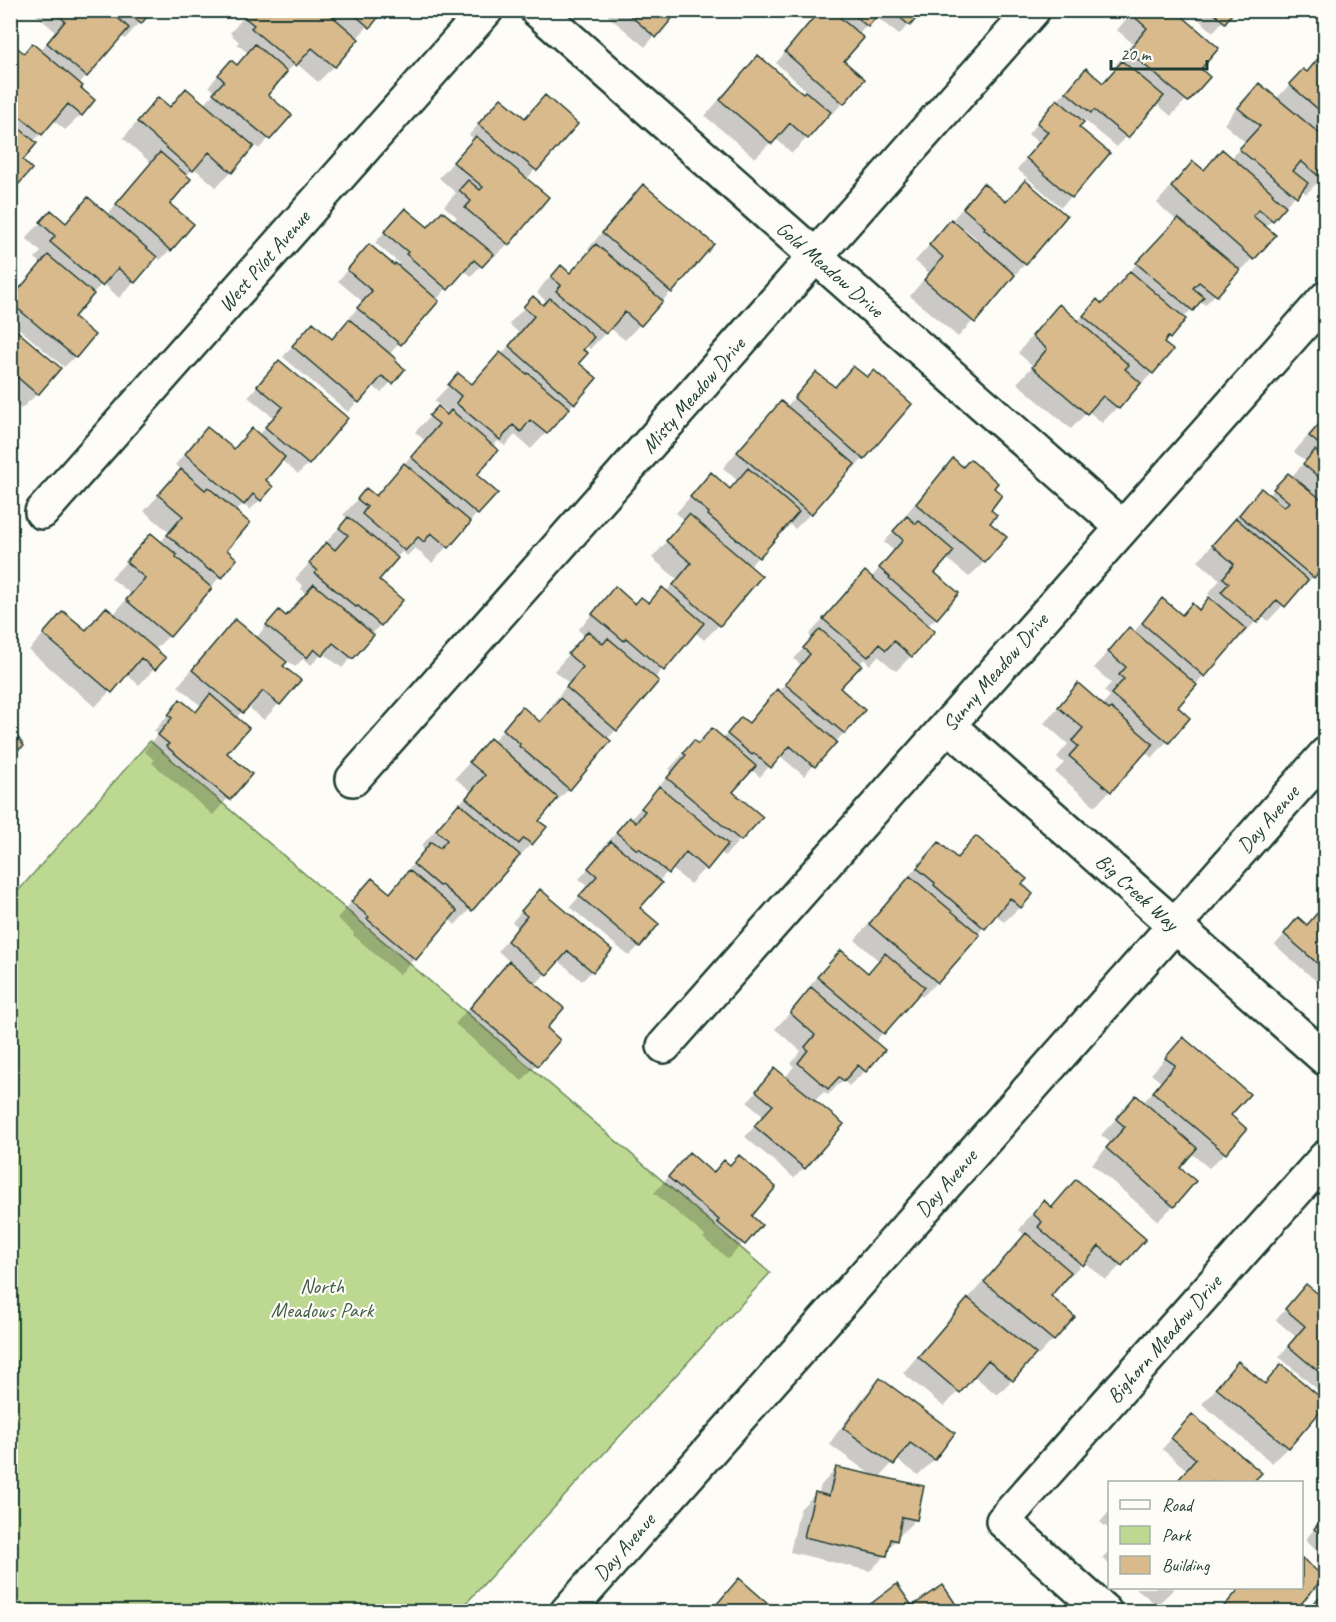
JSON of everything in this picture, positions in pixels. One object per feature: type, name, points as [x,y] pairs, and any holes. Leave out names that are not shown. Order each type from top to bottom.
[{"type":"street","name":"West Pilot Avenue","points":[[42,512],[486,10]]},
{"type":"street","name":"Gold Meadow Drive","points":[[537,10],[1122,527]]},
{"type":"street","name":"Misty Meadow Drive","points":[[353,779],[1033,10]]},
{"type":"street","name":"Sunny Meadow Drive","points":[[664,1046],[1326,298]]},
{"type":"street","name":"Big Creek Way","points":[[948,725],[1326,1059]]},
{"type":"street","name":"Day Avenue","points":[[567,1611],[1326,754]]},
{"type":"street","name":"Bighorn Meadow Drive","points":[[1106,1611],[1004,1521],[1326,1157]]},
{"type":"green space","name":"North Meadows Park","points":[[150,741],[770,1273],[459,1611],[11,1612],[11,899]]},
{"type":"building","points":[[52,10],[109,10],[129,28],[87,77],[47,43],[65,21]]},
{"type":"building","points":[[125,10],[153,10],[141,24]]},
{"type":"building","points":[[249,10],[325,10],[359,39],[335,67],[312,48],[296,66],[251,28],[254,25],[244,17]]},
{"type":"building","points":[[349,10],[384,10],[370,28]]},
{"type":"building","points":[[624,10],[679,10],[656,38]]},
{"type":"building","points":[[820,10],[831,10],[864,38],[844,61],[865,79],[844,104],[785,52]]},
{"type":"building","points":[[848,10],[882,10],[868,27]]},
{"type":"building","points":[[891,10],[923,10],[910,26]]},
{"type":"building","points":[[1134,10],[1175,10],[1219,48],[1201,69],[1210,77],[1188,102],[1128,51],[1147,28],[1131,14]]},
{"type":"building","points":[[1210,10],[1235,10],[1225,23]]},
{"type":"building","points":[[10,42],[24,53],[32,43],[83,86],[81,88],[95,100],[82,116],[68,104],[42,135],[10,108]]},
{"type":"building","points":[[255,44],[287,72],[268,95],[292,115],[270,140],[213,93],[224,81],[218,75],[231,60],[237,65]]},
{"type":"building","points":[[1326,49],[1326,116],[1289,84],[1303,69],[1307,72]]},
{"type":"building","points":[[758,55],[803,93],[805,91],[831,112],[808,139],[790,123],[772,144],[720,100]]},
{"type":"building","points":[[1122,61],[1164,96],[1128,138],[1094,110],[1091,113],[1066,92],[1086,68],[1103,83]]},
{"type":"building","points":[[1259,83],[1326,139],[1326,176],[1322,179],[1301,161],[1293,171],[1308,183],[1297,197],[1239,149],[1260,126],[1238,108]]},
{"type":"building","points":[[186,88],[254,146],[232,173],[209,152],[193,171],[137,122],[158,97],[170,107]]},
{"type":"building","points":[[545,95],[578,124],[537,171],[478,124],[501,98],[525,118]]},
{"type":"building","points":[[1057,99],[1084,122],[1079,127],[1110,153],[1072,198],[1026,158],[1048,132],[1037,123]]},
{"type":"building","points":[[10,121],[37,143],[23,160],[32,169],[10,194]]},
{"type":"building","points":[[476,136],[549,197],[509,245],[465,208],[471,201],[459,190],[468,180],[480,190],[483,187],[453,162]]},
{"type":"building","points":[[1222,149],[1286,206],[1273,221],[1259,209],[1253,216],[1276,235],[1254,260],[1171,187],[1193,161],[1204,170]]},
{"type":"building","points":[[160,152],[191,179],[170,204],[194,224],[171,251],[116,204]]},
{"type":"building","points":[[1025,180],[1067,216],[1026,265],[963,208],[983,183],[1006,202]]},
{"type":"building","points":[[643,184],[714,244],[672,293],[602,233]]},
{"type":"building","points":[[88,197],[157,257],[135,283],[118,268],[102,286],[50,242],[55,236],[40,222],[51,210],[66,223]]},
{"type":"building","points":[[405,208],[428,227],[442,211],[494,254],[482,267],[474,260],[448,290],[384,232]]},
{"type":"building","points":[[1178,218],[1240,270],[1217,296],[1199,282],[1193,288],[1204,297],[1193,311],[1136,263]]},
{"type":"building","points":[[951,219],[1015,275],[975,323],[924,280],[943,257],[929,245]]},
{"type":"building","points":[[369,244],[439,301],[401,345],[357,308],[372,291],[347,270]]},
{"type":"building","points":[[596,244],[663,301],[641,326],[625,312],[606,334],[556,291],[561,285],[551,277],[561,265],[570,273]]},
{"type":"building","points":[[48,255],[94,294],[74,317],[95,335],[76,358],[10,302]]},
{"type":"building","points":[[1130,271],[1186,319],[1164,343],[1173,350],[1153,374],[1083,316],[1097,299],[1102,304]]},
{"type":"building","points":[[533,296],[543,305],[550,298],[594,337],[583,350],[588,353],[579,363],[597,378],[575,404],[509,346],[534,316],[523,307]]},
{"type":"building","points":[[1059,304],[1129,365],[1125,369],[1141,383],[1119,409],[1103,396],[1087,414],[1032,367],[1047,349],[1032,336]]},
{"type":"building","points":[[349,319],[405,369],[393,384],[382,376],[359,403],[292,346],[313,322],[332,339]]},
{"type":"building","points":[[10,325],[61,368],[38,395],[17,377],[10,385]]},
{"type":"building","points":[[500,352],[570,408],[547,434],[530,420],[521,432],[513,425],[500,440],[456,403],[461,396],[448,385],[458,373],[472,384]]},
{"type":"building","points":[[279,360],[348,418],[309,465],[265,427],[283,407],[257,386]]},
{"type":"building","points":[[853,366],[867,377],[874,370],[912,404],[864,460],[794,398],[816,372],[835,387]]},
{"type":"building","points":[[781,401],[855,464],[811,515],[737,452]]},
{"type":"building","points":[[438,406],[447,415],[451,410],[498,450],[477,475],[498,493],[478,515],[411,457],[439,424],[429,416]]},
{"type":"building","points":[[1326,416],[1326,450],[1309,436]]},
{"type":"building","points":[[207,427],[234,449],[252,428],[285,457],[266,480],[273,487],[261,501],[253,494],[244,505],[185,454]]},
{"type":"building","points":[[1315,450],[1326,459],[1326,483],[1303,464]]},
{"type":"building","points":[[953,458],[963,467],[970,459],[998,483],[994,488],[1002,495],[991,510],[997,515],[990,523],[1007,537],[985,563],[916,504]]},
{"type":"building","points":[[404,463],[471,522],[449,548],[431,533],[424,542],[418,537],[405,551],[362,514],[367,507],[357,499],[366,488],[376,496]]},
{"type":"building","points":[[748,468],[799,512],[759,558],[690,497],[711,472],[730,489]]},
{"type":"building","points":[[181,469],[205,490],[208,487],[250,523],[227,550],[237,559],[222,578],[211,569],[210,571],[167,535],[183,516],[158,495]]},
{"type":"building","points":[[1288,473],[1326,503],[1326,564],[1314,578],[1239,515],[1261,488],[1284,507],[1289,502],[1273,489]]},
{"type":"building","points":[[689,514],[762,576],[720,626],[673,585],[691,563],[666,541]]},
{"type":"building","points":[[907,516],[916,524],[919,521],[954,551],[935,573],[959,593],[937,619],[879,568],[903,540],[893,531]]},
{"type":"building","points":[[348,517],[398,558],[379,580],[403,600],[381,626],[315,573],[317,570],[309,563],[326,542],[335,550],[348,535],[339,528]]},
{"type":"building","points":[[1236,518],[1308,580],[1285,607],[1277,600],[1257,623],[1221,592],[1229,583],[1223,578],[1234,564],[1212,545]]},
{"type":"building","points":[[151,533],[212,588],[170,637],[126,600],[145,578],[126,562]]},
{"type":"building","points":[[865,571],[935,631],[912,657],[894,641],[886,650],[879,644],[868,657],[823,619]]},
{"type":"building","points":[[314,584],[374,635],[353,659],[333,643],[322,656],[314,649],[307,658],[266,625],[279,610],[286,616]]},
{"type":"building","points":[[615,586],[635,604],[641,597],[649,603],[662,587],[704,623],[664,671],[626,638],[624,641],[592,614]]},
{"type":"building","points":[[1209,597],[1246,629],[1205,677],[1142,623],[1162,598],[1182,615],[1192,603],[1199,610]]},
{"type":"building","points":[[106,607],[166,658],[155,670],[141,658],[112,693],[43,634],[63,611],[86,630]]},
{"type":"building","points":[[235,619],[287,662],[283,666],[301,680],[280,705],[263,691],[243,713],[192,670]]},
{"type":"building","points":[[1129,627],[1197,685],[1178,707],[1190,718],[1169,743],[1111,694],[1124,679],[1119,675],[1126,667],[1108,652]]},
{"type":"building","points":[[820,629],[862,665],[840,688],[865,710],[845,734],[785,684],[810,654],[803,648]]},
{"type":"building","points":[[588,631],[603,644],[608,638],[659,681],[617,731],[566,687],[583,667],[568,654]]},
{"type":"building","points":[[1078,683],[1153,744],[1111,792],[1069,756],[1078,746],[1072,741],[1083,728],[1058,707]]},
{"type":"building","points":[[777,689],[837,742],[815,767],[790,746],[771,768],[727,734],[741,717],[749,723]]},
{"type":"building","points":[[210,694],[249,728],[227,753],[252,774],[230,800],[166,746],[169,744],[158,735],[172,718],[168,715],[180,699],[196,712]]},
{"type":"building","points":[[560,698],[611,741],[570,790],[503,729],[522,706],[540,722]]},
{"type":"building","points":[[10,726],[24,746],[10,755]]},
{"type":"building","points":[[712,728],[756,766],[733,792],[763,817],[741,841],[667,778],[686,755],[683,753],[694,740],[698,744]]},
{"type":"building","points":[[490,738],[558,798],[539,821],[547,827],[532,845],[524,838],[519,844],[466,798],[485,775],[469,762]]},
{"type":"building","points":[[659,786],[728,844],[707,870],[686,852],[669,874],[616,832],[629,817],[636,823],[645,811],[641,808]]},
{"type":"building","points":[[459,803],[520,855],[472,911],[413,864],[431,842],[440,848],[447,840],[436,830]]},
{"type":"building","points":[[976,836],[1027,879],[1022,884],[1033,894],[1021,908],[1010,898],[985,929],[917,868],[939,842],[957,858]]},
{"type":"building","points":[[611,841],[662,883],[640,908],[659,924],[640,947],[579,896],[597,876],[588,868]]},
{"type":"building","points":[[409,870],[457,911],[416,960],[367,919],[369,917],[351,902],[372,878],[390,893]]},
{"type":"building","points":[[910,876],[980,935],[938,983],[869,924]]},
{"type":"building","points":[[540,889],[612,950],[593,972],[568,951],[547,975],[507,941],[527,916],[521,911]]},
{"type":"building","points":[[1326,903],[1326,971],[1284,934],[1298,917],[1307,925]]},
{"type":"building","points":[[841,950],[868,973],[885,953],[925,987],[884,1034],[817,977]]},
{"type":"building","points":[[509,961],[564,1008],[547,1028],[560,1040],[538,1066],[470,1008]]},
{"type":"building","points":[[811,987],[885,1050],[866,1072],[858,1065],[844,1081],[839,1077],[828,1089],[798,1063],[808,1050],[805,1047],[815,1035],[790,1013]]},
{"type":"building","points":[[1183,1037],[1250,1094],[1231,1115],[1247,1129],[1226,1154],[1153,1092],[1175,1065],[1165,1058]]},
{"type":"building","points":[[775,1068],[844,1124],[805,1169],[754,1126],[773,1105],[756,1091]]},
{"type":"building","points":[[1136,1095],[1197,1148],[1180,1168],[1196,1181],[1174,1207],[1106,1148],[1125,1127],[1116,1119]]},
{"type":"building","points":[[689,1152],[713,1173],[724,1160],[730,1165],[739,1155],[776,1187],[752,1216],[762,1225],[745,1245],[668,1177]]},
{"type":"building","points":[[1076,1179],[1146,1239],[1122,1266],[1099,1246],[1083,1266],[1038,1227],[1042,1222],[1033,1214],[1044,1200],[1053,1209],[1052,1207]]},
{"type":"building","points":[[1026,1233],[1071,1272],[1051,1296],[1075,1317],[1054,1341],[984,1282]]},
{"type":"building","points":[[1306,1284],[1326,1300],[1326,1378],[1288,1346],[1305,1326],[1285,1309]]},
{"type":"building","points":[[968,1298],[1036,1354],[1013,1381],[988,1360],[960,1393],[918,1357]]},
{"type":"building","points":[[1238,1361],[1265,1384],[1281,1364],[1326,1402],[1326,1405],[1289,1448],[1216,1388]]},
{"type":"building","points":[[880,1378],[955,1433],[935,1460],[910,1443],[894,1465],[843,1428]]},
{"type":"building","points":[[1192,1414],[1262,1473],[1254,1481],[1180,1481],[1178,1480],[1196,1459],[1171,1438]]},
{"type":"building","points":[[836,1467],[924,1486],[917,1520],[902,1517],[897,1541],[891,1539],[887,1556],[804,1537],[815,1492],[829,1496]]},
{"type":"building","points":[[10,1498],[14,1498],[10,1523]]},
{"type":"building","points":[[1326,1515],[1326,1539],[1314,1529]]},
{"type":"building","points":[[1303,1559],[1324,1577],[1294,1612],[1219,1612],[1239,1589],[1303,1589]]},
{"type":"building","points":[[739,1578],[778,1612],[710,1612]]},
{"type":"building","points":[[897,1584],[912,1606],[943,1585],[961,1612],[860,1612]]},
{"type":"building","points":[[1323,1592],[1326,1594],[1326,1612],[1307,1612]]}]
